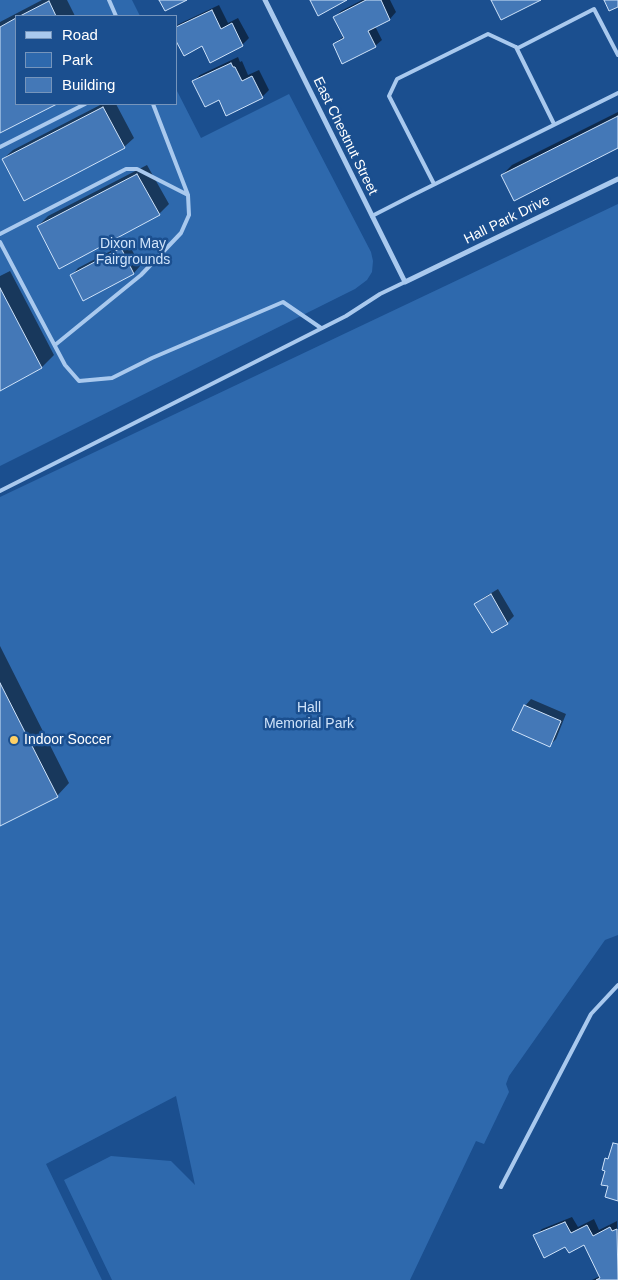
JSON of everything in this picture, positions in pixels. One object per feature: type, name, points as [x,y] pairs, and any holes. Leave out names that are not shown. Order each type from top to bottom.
[{"type":"street","name":"East Chestnut Street","points":[[265,0],[405,282]]},
{"type":"street","name":"Hall Park Drive","points":[[405,282],[618,179]]},
{"type":"lane","points":[[109,0],[116,15]]},
{"type":"lane","points":[[434,184],[389,96],[397,79],[488,34],[518,48],[594,9],[618,55]]},
{"type":"lane","points":[[516,47],[554,124]]},
{"type":"lane","points":[[372,216],[618,93]]},
{"type":"lane","points":[[0,147],[83,105]]},
{"type":"lane","points":[[55,345],[141,275],[182,233],[189,215],[188,195],[153,105]]},
{"type":"lane","points":[[0,234],[126,169],[137,169],[188,195]]},
{"type":"lane","points":[[0,242],[65,365],[79,381],[112,378],[152,358],[284,302],[321,328]]},
{"type":"lane","points":[[0,491],[346,316],[380,294],[405,282]]},
{"type":"lane","points":[[501,1187],[591,1014],[618,985]]},
{"type":"green space","name":"Dixon May Fairgrounds","points":[[0,0],[132,0],[140,15],[15,15],[15,105],[178,105],[178,93],[201,138],[289,94],[371,252],[373,261],[372,272],[367,280],[355,289],[0,466]]},
{"type":"green space","name":"Hall Memorial Park","points":[[618,204],[618,935],[605,940],[509,1076],[506,1084],[509,1092],[484,1144],[476,1141],[410,1280],[112,1280],[64,1180],[111,1156],[171,1161],[195,1185],[176,1096],[46,1164],[102,1280],[0,1280],[0,497]]},
{"type":"building","points":[[159,0],[187,0],[165,11]]},
{"type":"building","points":[[310,0],[347,0],[318,16]]},
{"type":"building","points":[[366,0],[381,0],[390,20],[368,31],[376,47],[342,64],[333,44],[344,38],[333,17]]},
{"type":"building","points":[[491,0],[541,0],[501,20]]},
{"type":"building","points":[[604,0],[618,0],[618,7],[609,11]]},
{"type":"building","points":[[49,1],[56,15],[22,15]]},
{"type":"building","points":[[212,10],[221,29],[232,23],[243,46],[210,63],[202,46],[184,56],[178,45],[178,26]]},
{"type":"building","points":[[15,19],[15,105],[55,105],[0,133],[0,27]]},
{"type":"building","points":[[231,63],[242,81],[252,76],[263,98],[226,116],[219,100],[205,107],[192,81]]},
{"type":"building","points":[[103,107],[125,148],[24,201],[2,159]]},
{"type":"building","points":[[618,116],[618,148],[514,201],[501,175]]},
{"type":"building","points":[[137,174],[160,215],[59,269],[37,226]]},
{"type":"building","points":[[121,248],[134,274],[83,301],[70,275]]},
{"type":"building","points":[[0,288],[42,368],[0,391]]},
{"type":"building","points":[[491,594],[508,624],[492,633],[474,604]]},
{"type":"building","name":"Indoor Soccer","points":[[0,683],[58,797],[0,826]]},
{"type":"building","points":[[524,705],[561,721],[550,747],[512,730]]},
{"type":"building","points":[[613,1143],[618,1144],[618,1201],[605,1197],[608,1186],[601,1185],[605,1171],[602,1170],[605,1158],[608,1159]]},
{"type":"building","points":[[565,1222],[571,1233],[587,1225],[593,1236],[610,1227],[612,1231],[617,1229],[618,1280],[596,1280],[600,1278],[584,1245],[569,1253],[565,1247],[544,1258],[533,1235]]},
{"type":"place","name":"Indoor Soccer","points":[[14,740]]}]
